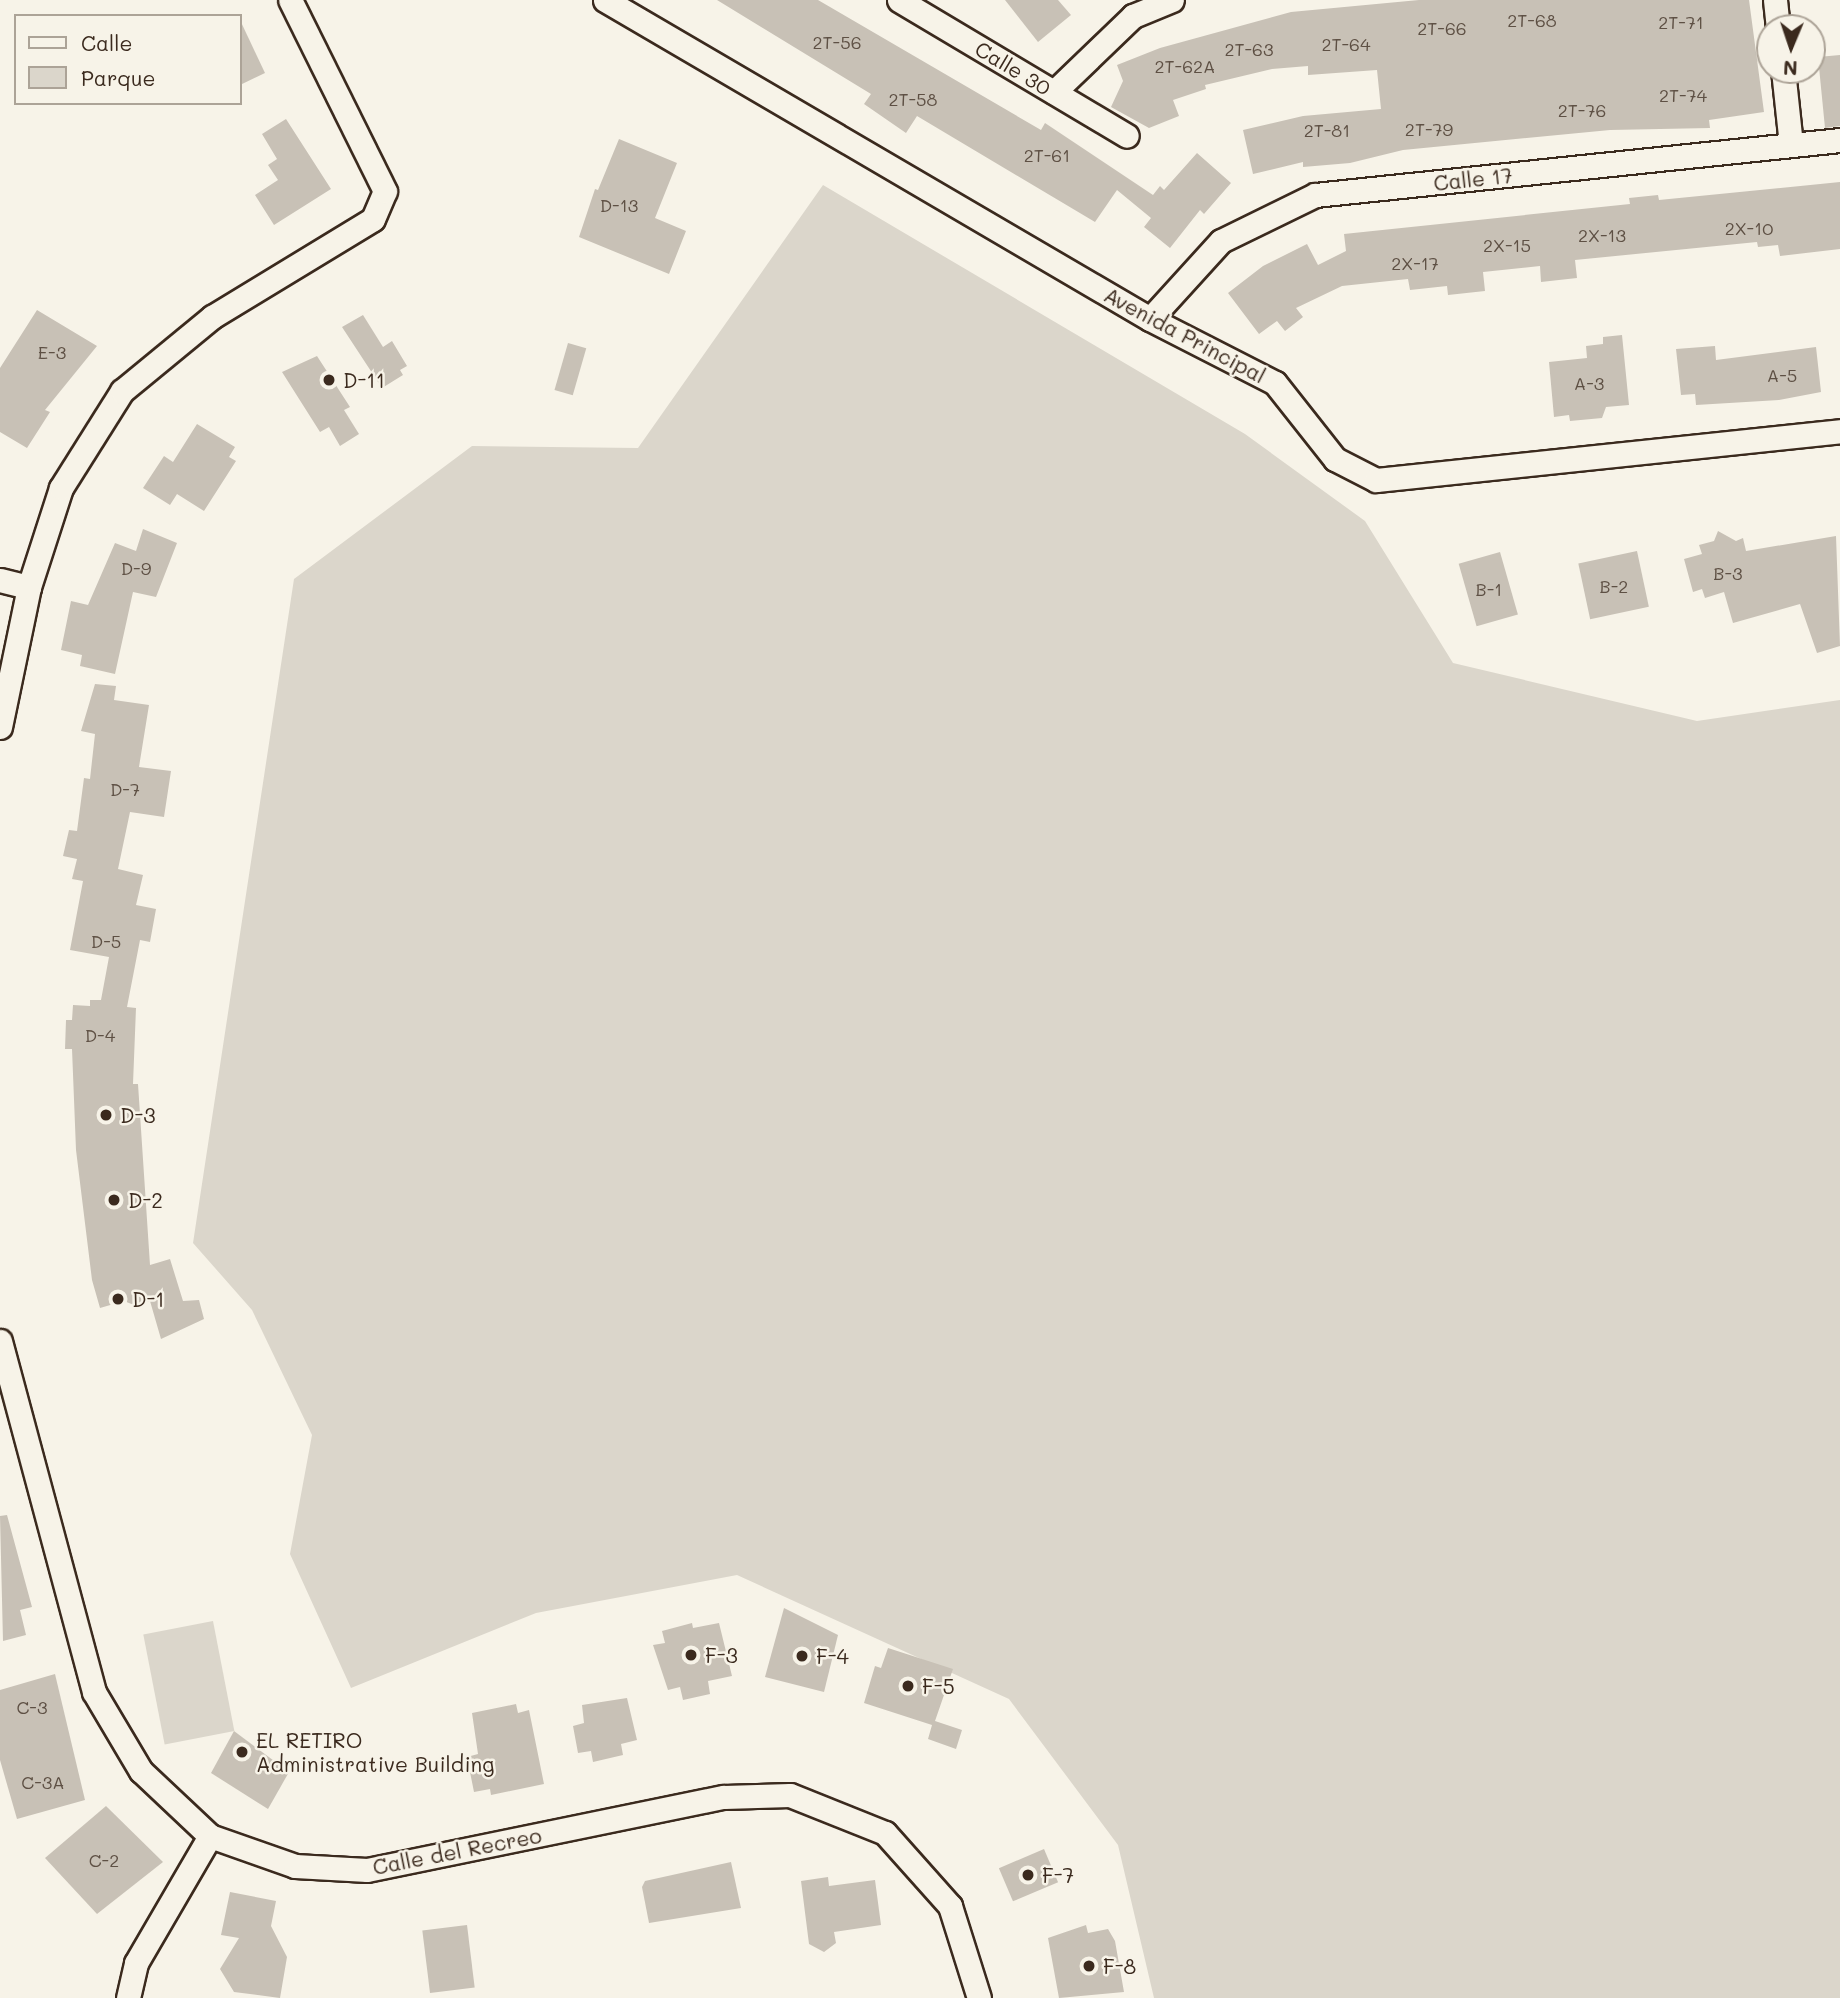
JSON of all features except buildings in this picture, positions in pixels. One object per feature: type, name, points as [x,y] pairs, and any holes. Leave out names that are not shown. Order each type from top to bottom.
[{"type":"street","points":[[0,727],[29,587],[61,488],[122,391],[212,317],[373,219],[385,191],[290,0]]},
{"type":"street","name":"Avenida Principal","points":[[605,0],[1150,319],[1275,383],[1335,459],[1376,480],[1840,432]]},
{"type":"street","name":"Calle 30","points":[[899,0],[1127,136]]},
{"type":"street","points":[[1054,92],[1133,16],[1172,0]]},
{"type":"street","points":[[1784,84],[1791,145]]},
{"type":"street","name":"Calle 17","points":[[1150,319],[1221,241],[1315,195],[1840,140]]},
{"type":"street","points":[[0,580],[29,587]]},
{"type":"street","name":"Calle del Recreo","points":[[0,1341],[94,1692],[141,1771],[210,1836],[295,1866],[367,1870],[724,1797],[790,1795],[885,1833],[950,1906],[979,1998]]},
{"type":"street","points":[[128,1998],[136,1963],[210,1836]]},
{"type":"green space","points":[[823,185],[1245,434],[1365,521],[1453,663],[1697,721],[1840,700],[1840,1998],[1154,1998],[1118,1845],[1009,1699],[737,1575],[536,1613],[351,1688],[290,1554],[312,1435],[252,1310],[193,1243],[294,579],[472,446],[638,448]]},
{"type":"green space","points":[[213,1621],[234,1731],[165,1744],[143,1635]]},
{"type":"place","name":"D-11","points":[[329,380]]},
{"type":"place","name":"D-3","points":[[106,1115]]},
{"type":"place","name":"D-2","points":[[114,1200]]},
{"type":"place","name":"D-1","points":[[118,1299]]},
{"type":"place","name":"F-3","points":[[691,1655]]},
{"type":"place","name":"F-4","points":[[802,1656]]},
{"type":"place","name":"F-5","points":[[908,1686]]},
{"type":"place","name":"EL RETIRO Administrative Building","points":[[242,1752]]},
{"type":"place","name":"F-7","points":[[1028,1875]]},
{"type":"place","name":"F-8","points":[[1089,1966]]}]
